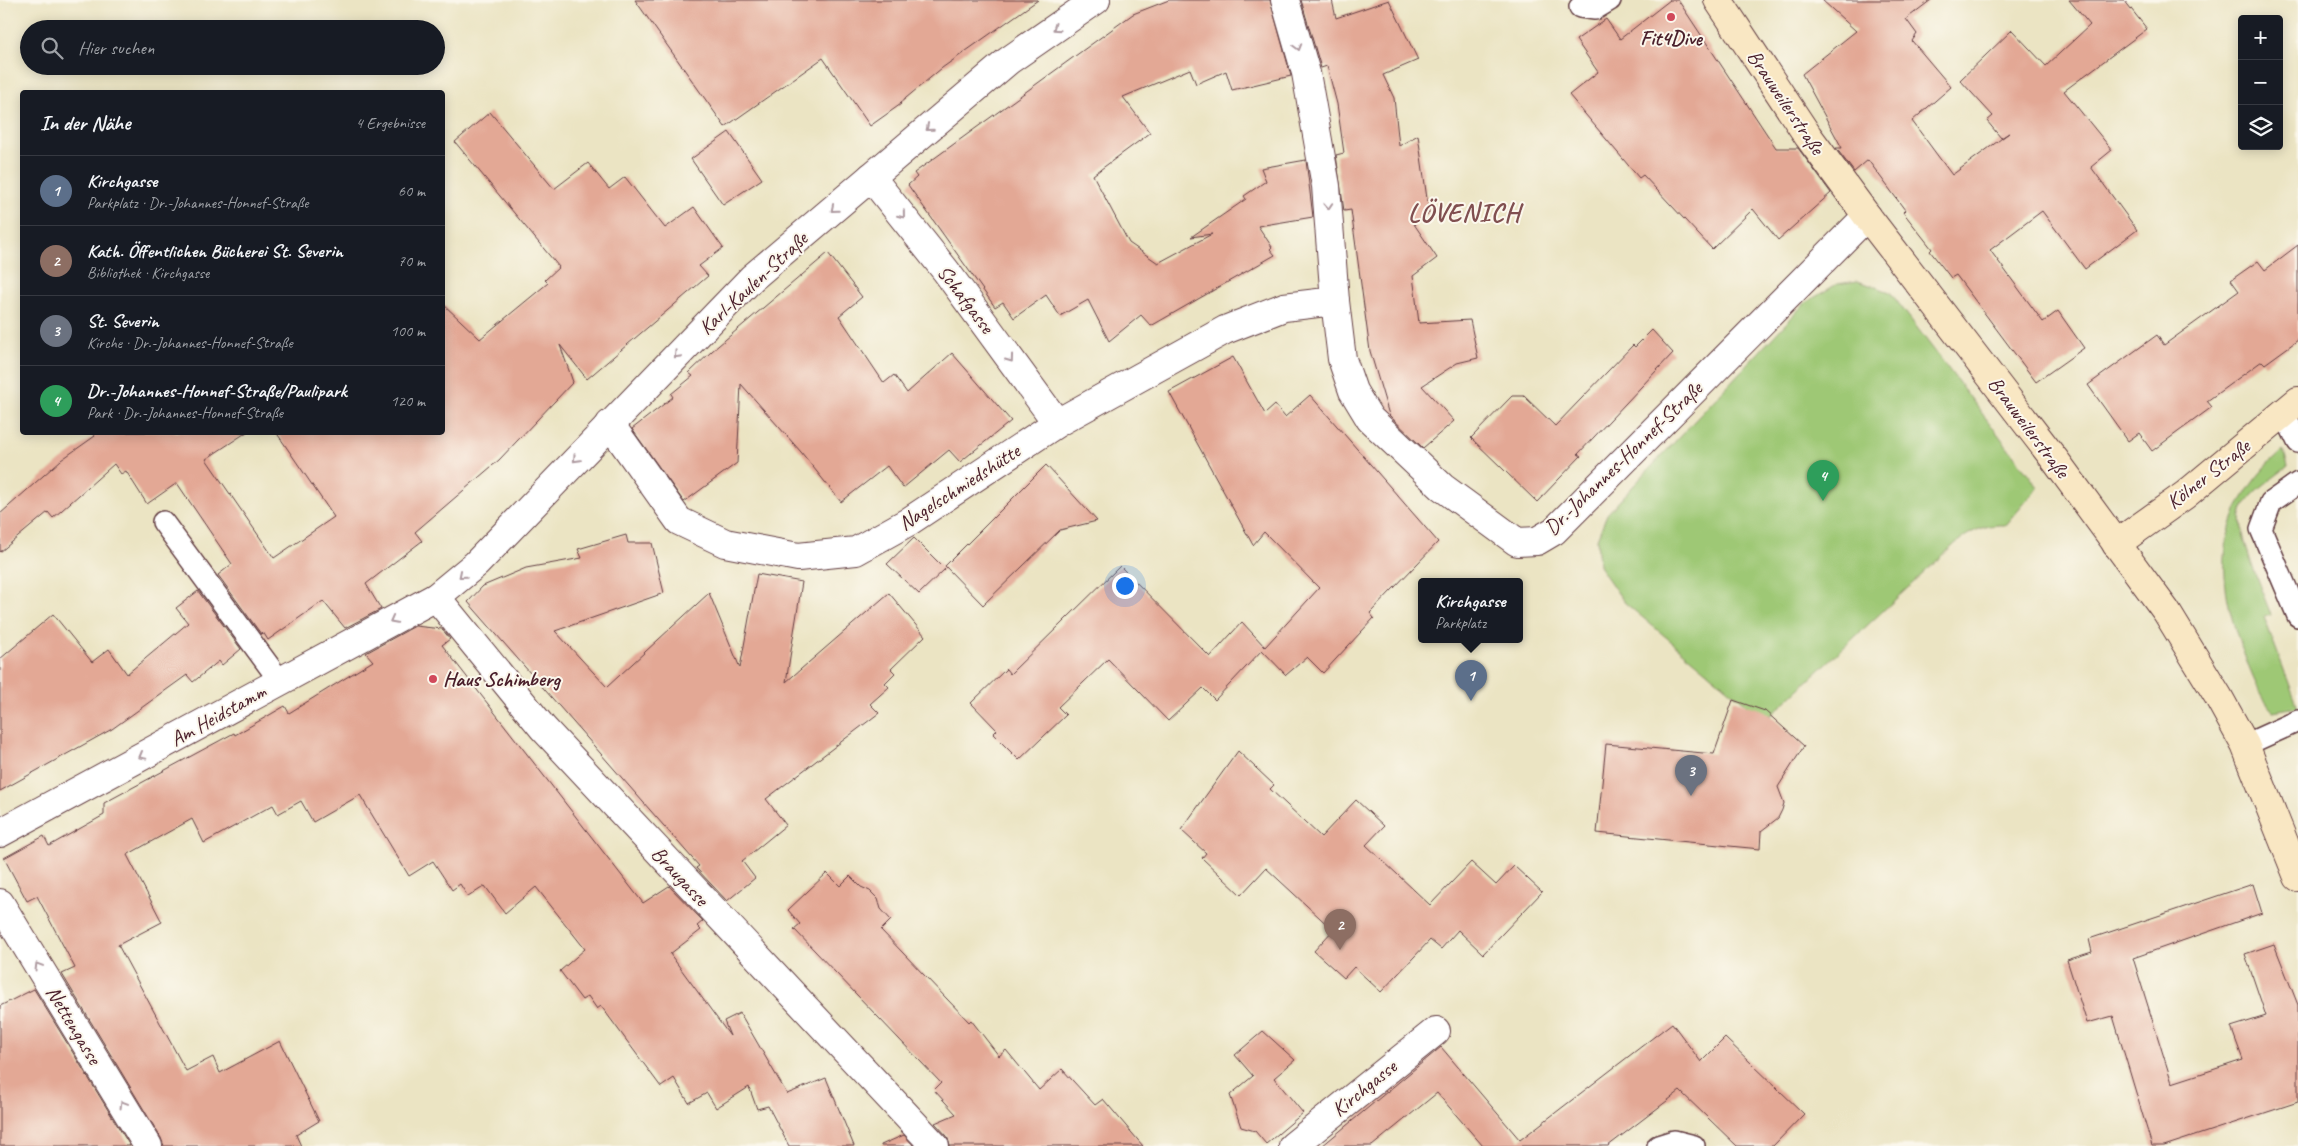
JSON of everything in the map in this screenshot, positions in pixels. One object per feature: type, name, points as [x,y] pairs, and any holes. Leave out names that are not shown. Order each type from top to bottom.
[{"type":"street","name":"Karl-Kaulen-Straße","points":[[436,597],[476,564],[752,278],[1008,61],[1096,0]]},
{"type":"street","name":"Dr.-Johannes-Honnef-Straße","points":[[1285,0],[1306,73],[1326,186],[1335,301],[1342,359],[1354,391],[1370,419],[1442,487],[1517,542],[1537,541],[1554,531],[1867,216]]},
{"type":"street","name":"Brauweilerstraße","points":[[1718,0],[1808,136],[1867,216],[2055,460],[2166,611],[2218,696],[2244,745],[2298,877]]},
{"type":"street","name":"Schafgasse","points":[[871,177],[946,271],[1057,423]]},
{"type":"street","name":"Nagelschmiedshütte","points":[[610,424],[679,521],[725,543],[798,558],[856,551],[908,522],[1057,423],[1225,330],[1284,307],[1335,301]]},
{"type":"street","name":"Kölner Straße","points":[[2116,544],[2184,495],[2291,407]]},
{"type":"street","name":"Am Heidstamm","points":[[0,833],[436,597]]},
{"type":"street","name":"Braugasse","points":[[436,597],[543,728],[934,1146]]},
{"type":"street","name":"Nettengasse","points":[[0,903],[148,1146]]},
{"type":"street","name":"Kirchgasse","points":[[1293,1146],[1436,1031]]},
{"type":"lane","points":[[1580,7],[1595,9],[1610,0]]},
{"type":"lane","points":[[2291,407],[2298,442]]},
{"type":"lane","points":[[2298,483],[2271,502],[2261,528],[2298,616]]},
{"type":"lane","points":[[163,522],[280,681]]},
{"type":"lane","points":[[2244,745],[2298,721]]},
{"type":"lane","points":[[1658,1146],[1674,1141],[1694,1146]]},
{"type":"green space","points":[[1858,281],[1890,292],[2038,487],[2006,525],[1979,529],[1956,543],[1770,716],[1763,718],[1624,602],[1599,566],[1597,539],[1607,514],[1805,303],[1837,284]]},
{"type":"green space","points":[[2283,450],[2288,466],[2255,493],[2245,505],[2241,521],[2246,548],[2271,615],[2264,617],[2298,707],[2273,711],[2257,686],[2247,663],[2228,599],[2225,572],[2226,546],[2232,521],[2243,497],[2260,473]]},
{"type":"building","points":[[635,0],[1038,0],[942,68],[901,104],[870,126],[823,58],[725,127]]},
{"type":"building","points":[[1169,0],[1270,0],[1291,76],[1232,90],[1226,71],[1196,84],[1190,69],[1123,97],[1150,133],[1093,175],[1129,243],[1158,263],[1212,234],[1191,237],[1246,199],[1244,196],[1266,181],[1261,168],[1306,160],[1313,217],[1258,226],[1275,255],[1151,326],[1141,315],[1109,341],[1088,300],[1060,316],[1046,295],[1014,318],[1003,302],[995,307],[908,185],[917,177],[914,173],[1133,14]]},
{"type":"building","points":[[1301,0],[1332,0],[1336,18],[1389,0],[1418,60],[1383,75],[1394,98],[1399,146],[1418,135],[1429,213],[1414,224],[1437,258],[1413,276],[1419,323],[1470,320],[1478,358],[1457,363],[1422,386],[1454,421],[1423,448],[1389,415],[1370,351],[1351,210],[1344,211],[1336,155],[1344,153],[1337,104],[1327,66],[1321,68]]},
{"type":"building","points":[[1670,0],[1678,0],[1776,148],[1798,148],[1831,193],[1778,240],[1753,209],[1712,249],[1643,175],[1639,178],[1569,95],[1598,72],[1576,40],[1606,19],[1620,39]]},
{"type":"building","points":[[1822,0],[1931,0],[1906,19],[1917,34],[1912,41],[1951,87],[1912,121],[1952,175],[2009,133],[2001,138],[1987,121],[1993,116],[1960,80],[2012,30],[2046,66],[2090,25],[2069,0],[2124,0],[2147,29],[2064,91],[2112,150],[2091,167],[2137,230],[2085,269],[2042,211],[1990,250],[2043,322],[2058,311],[2084,348],[2036,382],[1956,275],[1951,278],[1930,251],[1932,249],[1903,212],[1905,210],[1868,160],[1854,172],[1836,148],[1842,148],[1802,74],[1856,31]]},
{"type":"building","points":[[490,112],[554,189],[588,163],[609,189],[625,177],[665,228],[694,207],[723,248],[699,266],[708,276],[587,379],[560,345],[573,382],[499,460],[415,532],[422,541],[366,584],[381,609],[345,628],[323,601],[268,640],[263,632],[261,634],[218,575],[232,564],[177,483],[147,504],[126,471],[121,474],[114,464],[53,518],[48,512],[0,552],[0,514],[61,460],[94,435],[242,435],[206,459],[274,558],[334,517],[278,435],[445,435],[445,306],[480,339],[548,283],[545,280],[559,267],[455,142]]},
{"type":"building","points":[[729,132],[762,179],[723,205],[691,159]]},
{"type":"building","points":[[2298,245],[2298,340],[2265,364],[2262,361],[2207,401],[2212,407],[2152,451],[2139,433],[2128,441],[2088,385],[2157,335],[2164,345],[2239,291],[2231,280],[2258,261],[2265,270]]},
{"type":"building","points":[[828,253],[862,297],[839,316],[884,383],[894,375],[907,393],[952,353],[1011,421],[960,462],[949,450],[903,488],[887,466],[841,502],[801,452],[741,384],[737,463],[684,502],[632,429],[673,397],[671,394],[693,376],[689,373],[712,351]]},
{"type":"building","points":[[1652,330],[1673,353],[1578,454],[1581,456],[1537,502],[1471,438],[1512,396],[1524,396],[1555,426],[1633,345],[1635,347]]},
{"type":"building","points":[[1233,357],[1265,414],[1275,405],[1285,417],[1310,395],[1438,542],[1370,613],[1374,618],[1323,673],[1307,657],[1286,675],[1262,650],[1215,700],[1203,688],[1168,721],[1108,659],[1058,707],[1066,715],[1019,760],[993,734],[997,730],[971,703],[1006,669],[1010,674],[1120,566],[1210,657],[1242,622],[1265,647],[1319,588],[1264,532],[1253,545],[1169,392]]},
{"type":"building","points":[[1046,465],[1097,521],[1060,530],[983,605],[945,566]]},
{"type":"building","points":[[626,535],[628,543],[652,543],[664,593],[555,631],[607,687],[709,593],[740,668],[757,574],[802,582],[786,682],[889,593],[925,636],[891,669],[895,673],[885,683],[889,687],[870,704],[879,713],[766,799],[786,825],[742,861],[755,878],[727,901],[696,868],[699,866],[468,602],[483,586],[526,568],[582,558],[578,549]]},
{"type":"building","points":[[914,538],[945,569],[919,594],[887,564]]},
{"type":"building","points":[[198,591],[241,649],[222,665],[219,661],[193,682],[187,675],[112,729],[0,791],[0,659],[53,614],[92,662],[109,649],[127,674],[188,623],[176,608]]},
{"type":"building","points":[[415,626],[442,629],[450,639],[442,645],[643,903],[669,886],[703,921],[697,926],[701,930],[670,954],[730,1036],[724,1021],[740,1013],[787,1094],[826,1078],[854,1146],[789,1146],[768,1106],[757,1109],[749,1087],[716,1108],[707,1093],[689,1103],[674,1078],[661,1087],[601,1006],[597,1009],[588,996],[582,1000],[560,971],[585,949],[536,887],[505,913],[485,886],[468,897],[460,884],[452,890],[433,861],[409,876],[360,795],[313,822],[301,801],[278,814],[273,805],[204,843],[192,819],[127,855],[162,922],[118,945],[186,1071],[213,1057],[220,1073],[280,1041],[319,1121],[296,1135],[301,1146],[164,1146],[161,1138],[62,974],[75,968],[37,896],[27,901],[4,858],[44,836],[49,846],[104,815],[104,803],[234,733],[235,735],[285,706],[289,713],[373,661],[366,653]]},
{"type":"building","points":[[1733,700],[1765,711],[1804,746],[1778,787],[1784,803],[1782,810],[1778,818],[1761,831],[1760,849],[1597,833],[1606,744],[1714,754]]},
{"type":"building","points":[[1238,751],[1274,785],[1270,789],[1321,837],[1356,800],[1384,826],[1366,845],[1430,905],[1471,862],[1496,885],[1514,866],[1542,892],[1483,954],[1458,930],[1441,949],[1430,940],[1381,992],[1354,967],[1344,978],[1314,951],[1333,930],[1266,868],[1241,895],[1202,858],[1206,853],[1181,830]]},
{"type":"building","points":[[827,873],[840,886],[850,876],[861,887],[870,891],[878,899],[881,909],[891,920],[881,930],[969,1022],[971,1020],[999,1056],[1006,1050],[1039,1090],[1062,1069],[1095,1105],[1103,1099],[1143,1146],[950,1146],[947,1136],[935,1123],[956,1114],[934,1090],[941,1083],[794,929],[800,924],[788,910]]},
{"type":"building","points":[[2253,884],[2262,913],[2133,958],[2172,1083],[2243,1060],[2231,1027],[2266,1016],[2245,954],[2274,944],[2298,1005],[2298,1102],[2164,1146],[2152,1146],[2113,1016],[2087,1023],[2067,960],[2092,952],[2089,939]]},
{"type":"building","points":[[34,989],[130,1146],[0,1146],[0,1006]]},
{"type":"building","points":[[1672,1023],[1701,1062],[1725,1038],[1804,1114],[1773,1146],[1737,1146],[1680,1091],[1608,1146],[1483,1146],[1437,1093],[1372,1146],[1322,1146],[1441,1047],[1520,1140]]},
{"type":"building","points":[[1263,1031],[1295,1060],[1274,1078],[1303,1113],[1266,1144],[1255,1131],[1241,1127],[1230,1095],[1253,1076],[1235,1055]]},
{"type":"building","points":[[904,1135],[914,1146],[881,1146],[881,1145]]},
{"type":"place","name":"Fit4Dive","points":[[1671,17]]},
{"type":"place","name":"Dr.-Johannes-Honnef-Straße/Paulipark","points":[[1823,501]]},
{"type":"place","name":"Haus Schimberg","points":[[433,679]]},
{"type":"place","name":"Kirchgasse","points":[[1471,701]]},
{"type":"place","name":"St. Severin","points":[[1691,796]]},
{"type":"place","name":"Kath. Öffentlichen Bücherei St. Severin","points":[[1340,950]]},
{"type":"district","name":"LÖVENICH","points":[[1464,212]]}]
